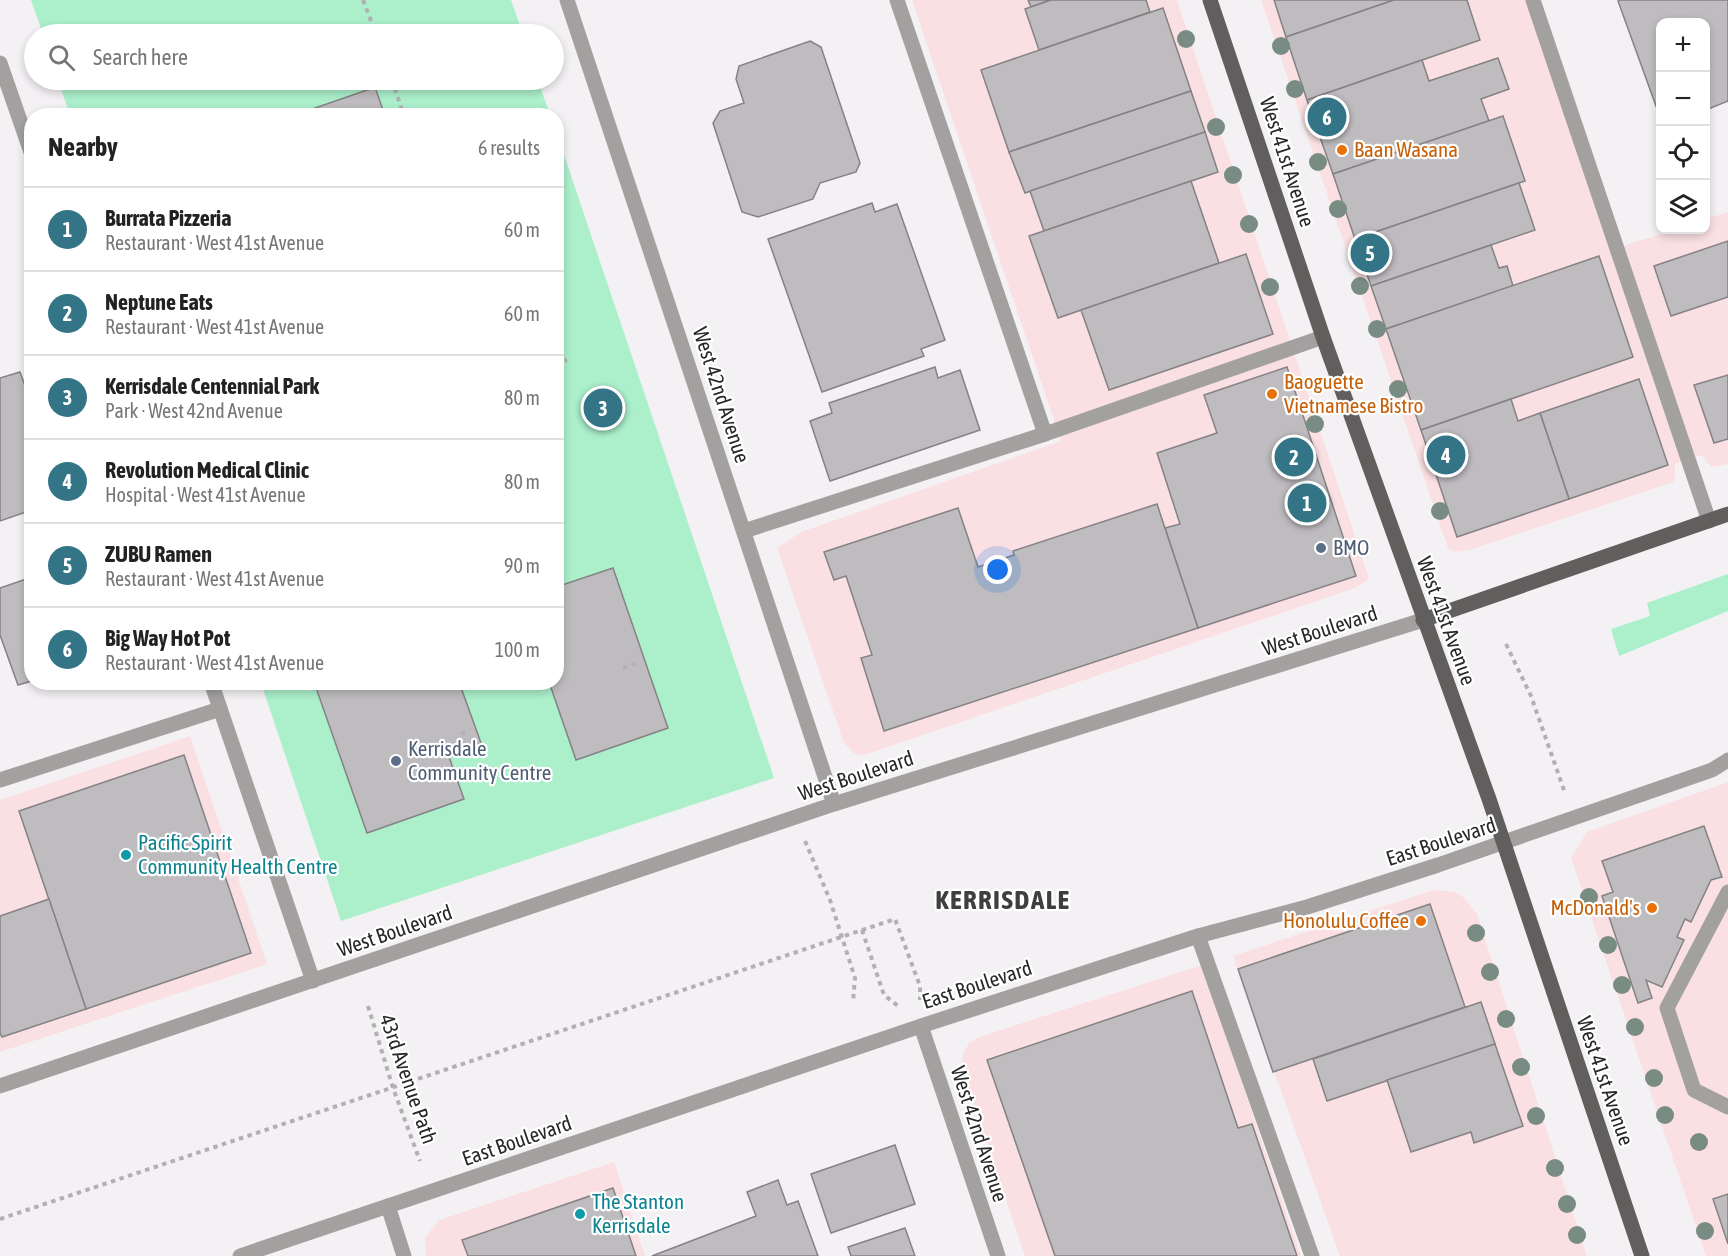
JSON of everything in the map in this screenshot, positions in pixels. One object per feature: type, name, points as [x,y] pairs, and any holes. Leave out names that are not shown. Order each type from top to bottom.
[{"type":"main road","name":"West 41st Avenue","points":[[1210,0],[1323,337],[1504,843],[1642,1256]]},
{"type":"main road","name":"West Boulevard","points":[[1423,620],[1728,514]]},
{"type":"street","name":"West 42nd Avenue","points":[[567,0],[834,804]]},
{"type":"street","points":[[897,0],[1045,434]]},
{"type":"street","points":[[1533,0],[1709,521]]},
{"type":"street","points":[[0,63],[24,132]]},
{"type":"street","points":[[744,531],[1045,434],[1323,337]]},
{"type":"street","name":"West Boulevard","points":[[0,1086],[834,804],[1423,620]]},
{"type":"street","points":[[213,690],[313,981]]},
{"type":"street","points":[[0,780],[219,709]]},
{"type":"street","name":"East Boulevard","points":[[240,1256],[921,1026],[1198,936],[1307,907],[1504,843],[1712,770],[1728,760]]},
{"type":"street","points":[[1728,892],[1667,1008],[1694,1090],[1728,1107]]},
{"type":"street","points":[[1198,936],[1312,1256]]},
{"type":"street","name":"West 42nd Avenue","points":[[921,1026],[998,1256]]},
{"type":"street","points":[[388,1206],[404,1256]]},
{"type":"path","points":[[363,0],[372,24]]},
{"type":"path","points":[[395,90],[401,108]]},
{"type":"path","points":[[1506,644],[1531,696],[1566,797]]},
{"type":"path","points":[[623,668],[637,663]]},
{"type":"path","points":[[461,734],[467,732]]},
{"type":"path","points":[[454,748],[471,742]]},
{"type":"path","points":[[805,840],[830,900],[855,978],[853,1002]]},
{"type":"path","points":[[0,1219],[894,919],[920,986],[921,1026]]},
{"type":"path","points":[[862,930],[884,995],[921,1026]]},
{"type":"path","name":"43rd Avenue Path","points":[[368,1006],[393,1088],[420,1161]]},
{"type":"shaded area","points":[[912,0],[1177,0],[1369,578],[1355,588],[864,755],[855,754],[844,743],[777,548],[801,532],[1061,441]]},
{"type":"shaded area","points":[[1261,0],[1528,0],[1616,248],[1661,234],[1710,234],[1710,218],[1728,212],[1728,464],[1711,467],[1701,455],[1675,464],[1673,482],[1469,550],[1454,552],[1448,548]]},
{"type":"shaded area","name":"Pacific Spirit Community Health Centre","points":[[190,736],[267,964],[0,1052],[0,800]]},
{"type":"shaded area","points":[[1728,782],[1728,1256],[1706,1256],[1571,858],[1587,832]]},
{"type":"shaded area","points":[[1433,890],[1454,892],[1463,897],[1477,914],[1587,1256],[1340,1256],[1233,956]]},
{"type":"shaded area","points":[[1202,965],[1301,1256],[1025,1256],[962,1070],[963,1054],[969,1043],[979,1037]]},
{"type":"shaded area","points":[[614,1162],[645,1256],[426,1256],[425,1238],[439,1220]]},
{"type":"green space","points":[[31,0],[511,0],[519,24],[39,24]]},
{"type":"green space","points":[[61,90],[541,90],[548,108],[68,108]]},
{"type":"green space","points":[[564,155],[774,778],[341,921],[263,690],[564,690]]},
{"type":"green space","points":[[1728,574],[1728,611],[1619,656],[1611,629],[1650,616],[1647,603]]},
{"type":"building","points":[[1028,0],[1051,0],[1031,7]]},
{"type":"building","points":[[1051,0],[1146,0],[1150,12],[1039,50],[1025,9]]},
{"type":"building","points":[[1274,0],[1394,0],[1286,37]]},
{"type":"building","points":[[1394,0],[1467,0],[1480,40],[1307,100],[1286,37]]},
{"type":"building","points":[[1728,0],[1728,101],[1710,108],[1710,18],[1656,18],[1656,106],[1618,1]]},
{"type":"building","points":[[1163,8],[1191,91],[1009,152],[981,70]]},
{"type":"building","points":[[810,41],[821,47],[860,163],[856,172],[820,183],[813,199],[758,217],[742,212],[713,123],[720,111],[744,103],[736,79],[739,66]]},
{"type":"building","points":[[1498,58],[1509,89],[1481,99],[1489,121],[1333,174],[1307,100],[1422,60],[1429,81]]},
{"type":"building","points":[[367,90],[376,90],[382,108],[315,108]]},
{"type":"building","points":[[1191,91],[1205,132],[1025,193],[1009,152]]},
{"type":"building","points":[[1503,116],[1525,181],[1355,239],[1333,174]]},
{"type":"building","points":[[1205,132],[1218,172],[1044,231],[1030,191]]},
{"type":"building","points":[[1191,181],[1219,263],[1058,318],[1029,236]]},
{"type":"building","points":[[1519,183],[1535,230],[1371,286],[1355,239]]},
{"type":"building","points":[[872,203],[875,212],[897,204],[945,340],[921,349],[924,356],[822,392],[768,239]]},
{"type":"building","points":[[1728,241],[1728,297],[1671,316],[1654,266]]},
{"type":"building","points":[[1491,245],[1499,268],[1507,266],[1513,286],[1386,329],[1371,286]]},
{"type":"building","points":[[1246,254],[1273,334],[1109,390],[1081,310]]},
{"type":"building","points":[[1599,256],[1633,357],[1421,430],[1386,329]]},
{"type":"building","points":[[935,367],[938,378],[960,370],[980,430],[830,481],[810,421],[832,413],[829,403]]},
{"type":"building","points":[[1287,367],[1356,576],[1198,628],[1165,528],[1180,524],[1157,453],[1217,433],[1204,395]]},
{"type":"building","points":[[20,372],[24,383],[24,513],[0,521],[0,378]]},
{"type":"building","points":[[1728,375],[1728,439],[1714,443],[1694,385]]},
{"type":"building","points":[[1639,379],[1668,465],[1569,499],[1540,413]]},
{"type":"building","points":[[1511,399],[1518,421],[1540,413],[1569,499],[1457,537],[1421,430]]},
{"type":"building","points":[[1157,504],[1198,628],[884,731],[861,658],[872,655],[846,576],[834,580],[824,552],[958,508],[978,567],[1014,555],[1013,551]]},
{"type":"building","name":"Kerrisdale Community Centre","points":[[613,568],[668,728],[576,760],[552,690],[564,690],[564,584]]},
{"type":"building","points":[[24,580],[24,683],[18,685],[0,635],[0,588]]},
{"type":"building","name":"Kerrisdale Community Centre","points":[[317,690],[462,690],[481,743],[448,754],[464,799],[367,833]]},
{"type":"building","name":"Pacific Spirit Community Health Centre","points":[[184,755],[251,953],[86,1009],[19,811]]},
{"type":"building","name":"McDonald's","points":[[1704,826],[1722,877],[1711,880],[1691,922],[1685,919],[1677,937],[1684,940],[1662,987],[1646,980],[1652,998],[1638,1003],[1602,896],[1613,892],[1602,861]]},
{"type":"building","points":[[49,899],[86,1009],[2,1037],[0,1033],[0,916]]},
{"type":"building","points":[[1430,904],[1465,1007],[1273,1072],[1238,969]]},
{"type":"building","points":[[1192,991],[1238,1128],[1252,1124],[1297,1256],[1055,1256],[987,1060]]},
{"type":"building","points":[[1481,1002],[1495,1044],[1327,1101],[1313,1059]]},
{"type":"building","points":[[1495,1044],[1523,1126],[1474,1143],[1471,1132],[1411,1152],[1387,1080]]},
{"type":"building","points":[[895,1145],[915,1204],[831,1233],[811,1174]]},
{"type":"building","points":[[778,1180],[787,1205],[798,1201],[818,1256],[652,1256],[756,1216],[747,1192]]},
{"type":"building","name":"The Stanton Kerrisdale","points":[[613,1188],[636,1256],[468,1256],[462,1240]]},
{"type":"building","points":[[1728,1194],[1728,1244],[1713,1199]]},
{"type":"building","points":[[905,1228],[915,1256],[851,1256],[848,1247]]},
{"type":"place","name":"Big Way Hot Pot","points":[[1327,117]]},
{"type":"place","name":"Baan Wasana","points":[[1342,150]]},
{"type":"place","name":"ZUBU Ramen","points":[[1370,253]]},
{"type":"place","name":"Baoguette Vietnamese Bistro","points":[[1272,394]]},
{"type":"place","name":"Kerrisdale Centennial Park","points":[[603,408]]},
{"type":"place","name":"Revolution Medical Clinic","points":[[1446,455]]},
{"type":"place","name":"Neptune Eats","points":[[1294,457]]},
{"type":"place","name":"Burrata Pizzeria","points":[[1307,503]]},
{"type":"place","name":"BMO","points":[[1321,548]]},
{"type":"place","name":"Kerrisdale Community Centre","points":[[396,761]]},
{"type":"place","name":"Pacific Spirit Community Health Centre","points":[[126,855]]},
{"type":"place","name":"McDonald's","points":[[1652,908]]},
{"type":"place","name":"Honolulu Coffee","points":[[1421,921]]},
{"type":"place","name":"The Stanton Kerrisdale","points":[[580,1214]]},
{"type":"district","name":"KERRISDALE","points":[[1003,900]]}]
